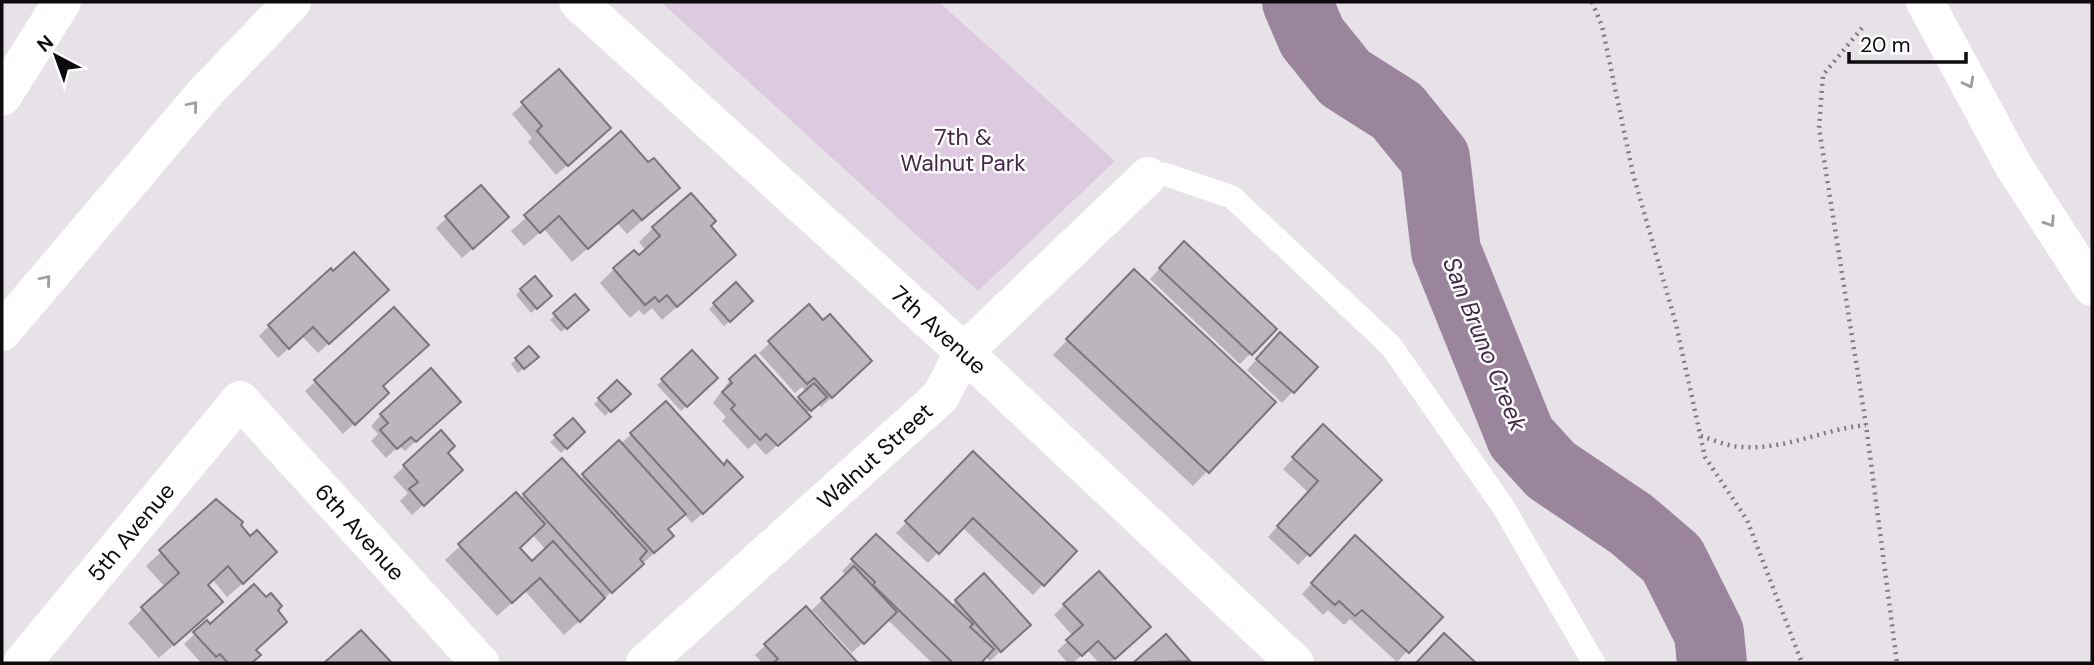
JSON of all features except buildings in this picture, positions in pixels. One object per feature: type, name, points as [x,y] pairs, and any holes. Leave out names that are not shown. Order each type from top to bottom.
[{"type":"main road","points":[[2,97],[62,2]]},
{"type":"main road","points":[[2,332],[203,95],[292,2]]},
{"type":"main road","name":"7th Avenue","points":[[578,2],[964,352],[1295,663]]},
{"type":"main road","points":[[1925,2],[2013,165],[2092,287]]},
{"type":"main road","name":"Walnut Street","points":[[645,663],[940,397],[964,352],[1148,176]]},
{"type":"main road","name":"5th Avenue","points":[[22,663],[240,400]]},
{"type":"main road","name":"6th Avenue","points":[[240,400],[480,663]]},
{"type":"lane","points":[[1148,176],[1164,174],[1232,197],[1391,346],[1502,505],[1594,663]]},
{"type":"path","points":[[1592,2],[1602,26],[1633,174],[1675,324],[1705,457],[1746,520],[1802,663]]},
{"type":"path","points":[[1863,28],[1823,75],[1819,128],[1866,425],[1896,663]]},
{"type":"path","points":[[1701,436],[1741,447],[1783,444],[1844,427],[1866,425]]},
{"type":"green space","name":"7th & Walnut Park","points":[[661,2],[939,2],[1115,161],[978,291]]},
{"type":"waterway","name":"San Bruno Creek","points":[[1297,2],[1312,37],[1345,78],[1397,111],[1435,158],[1446,251],[1521,437],[1551,470],[1631,524],[1672,559],[1709,633],[1712,663]]}]
